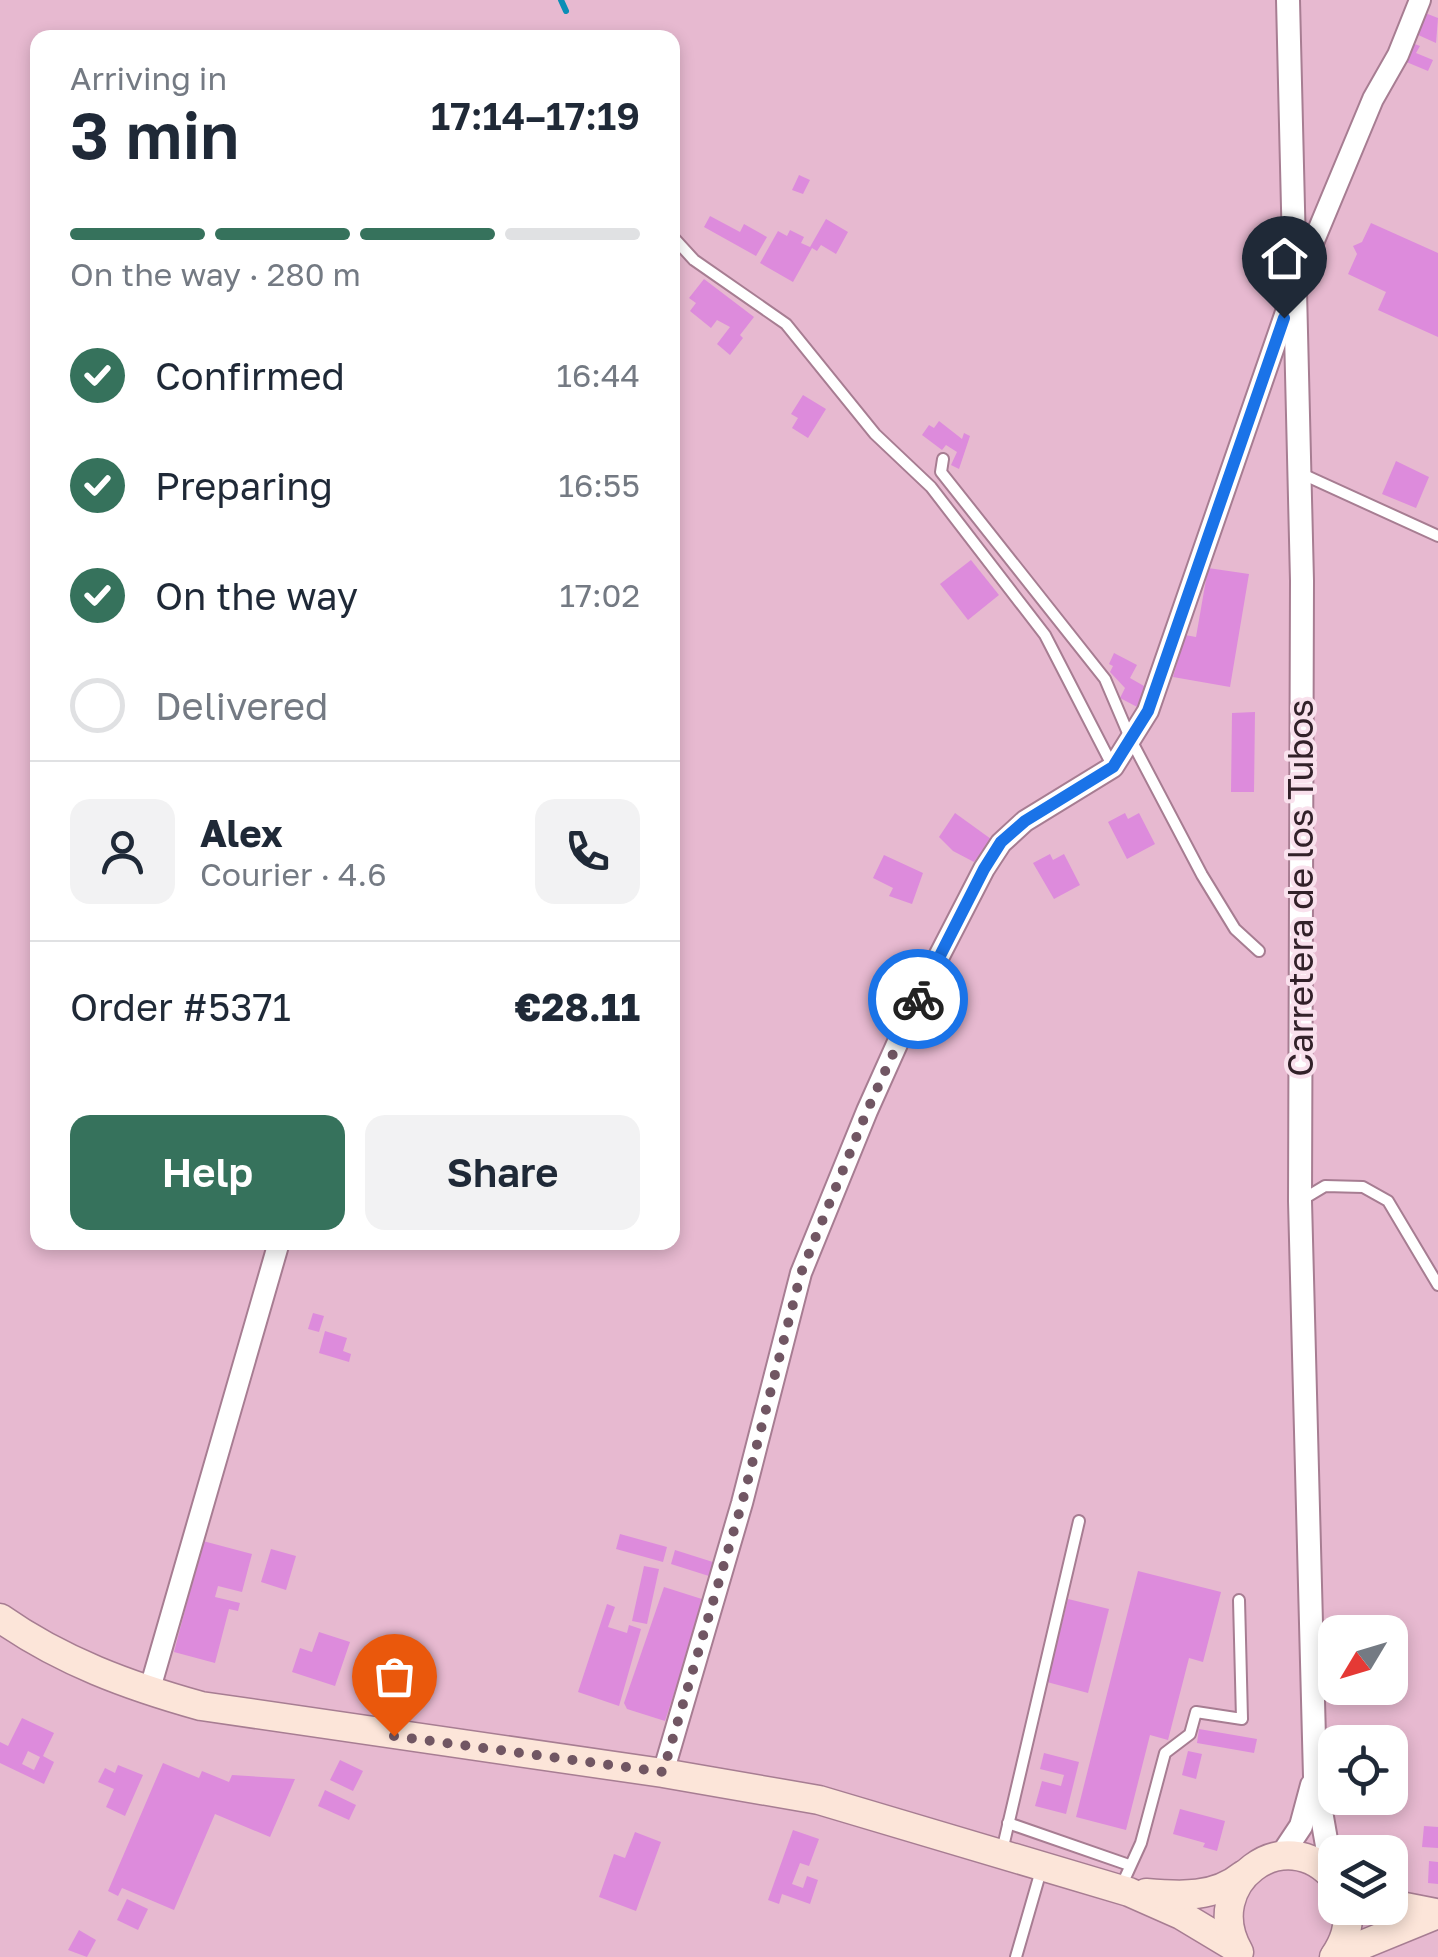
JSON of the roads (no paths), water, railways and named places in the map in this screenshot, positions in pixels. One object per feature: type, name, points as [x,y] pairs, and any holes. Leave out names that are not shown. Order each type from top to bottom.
[{"type":"main road","points":[[0,1618],[81,1665],[149,1692],[201,1706],[663,1772],[819,1800],[1043,1865],[1126,1882],[1166,1895],[1218,1891],[1261,1862],[1281,1856],[1318,1865]]},
{"type":"main road","points":[[1241,1954],[1228,1929],[1228,1910],[1233,1890],[1244,1874]]},
{"type":"main road","points":[[1126,1882],[1241,1954]]},
{"type":"main road","points":[[1408,1908],[1438,1914]]},
{"type":"main road","points":[[1334,1957],[1438,1914]]},
{"type":"main road","points":[[1334,1957],[1349,1925]]},
{"type":"street","name":"Carretera de los Tubos","points":[[1288,0],[1300,472],[1300,1201],[1314,1777],[1325,1835]]},
{"type":"street","points":[[663,1772],[742,1503],[801,1273],[867,1111],[943,946],[1001,842],[1025,821],[1113,767],[1148,711],[1295,286],[1373,100],[1398,56],[1420,0]]},
{"type":"street","points":[[149,1692],[278,1250]]},
{"type":"street","name":"Carretera de los Tubos","points":[[1281,1856],[1302,1826],[1314,1777]]},
{"type":"lane","points":[[680,245],[694,260],[786,324],[875,434],[931,487],[1045,635],[1113,767]]},
{"type":"lane","points":[[943,459],[941,472],[1105,679],[1131,740],[1202,874],[1235,930],[1259,951]]},
{"type":"lane","points":[[1300,472],[1438,536]]},
{"type":"lane","points":[[1300,1201],[1325,1186],[1363,1187],[1388,1200],[1438,1284]]},
{"type":"lane","points":[[1002,1853],[1079,1521]]},
{"type":"lane","points":[[1008,1823],[1126,1882],[1141,1843],[1165,1752],[1190,1734],[1196,1712],[1242,1719],[1239,1600]]},
{"type":"lane","points":[[1016,1957],[1043,1865]]},
{"type":"waterway","points":[[561,0],[566,11]]}]
